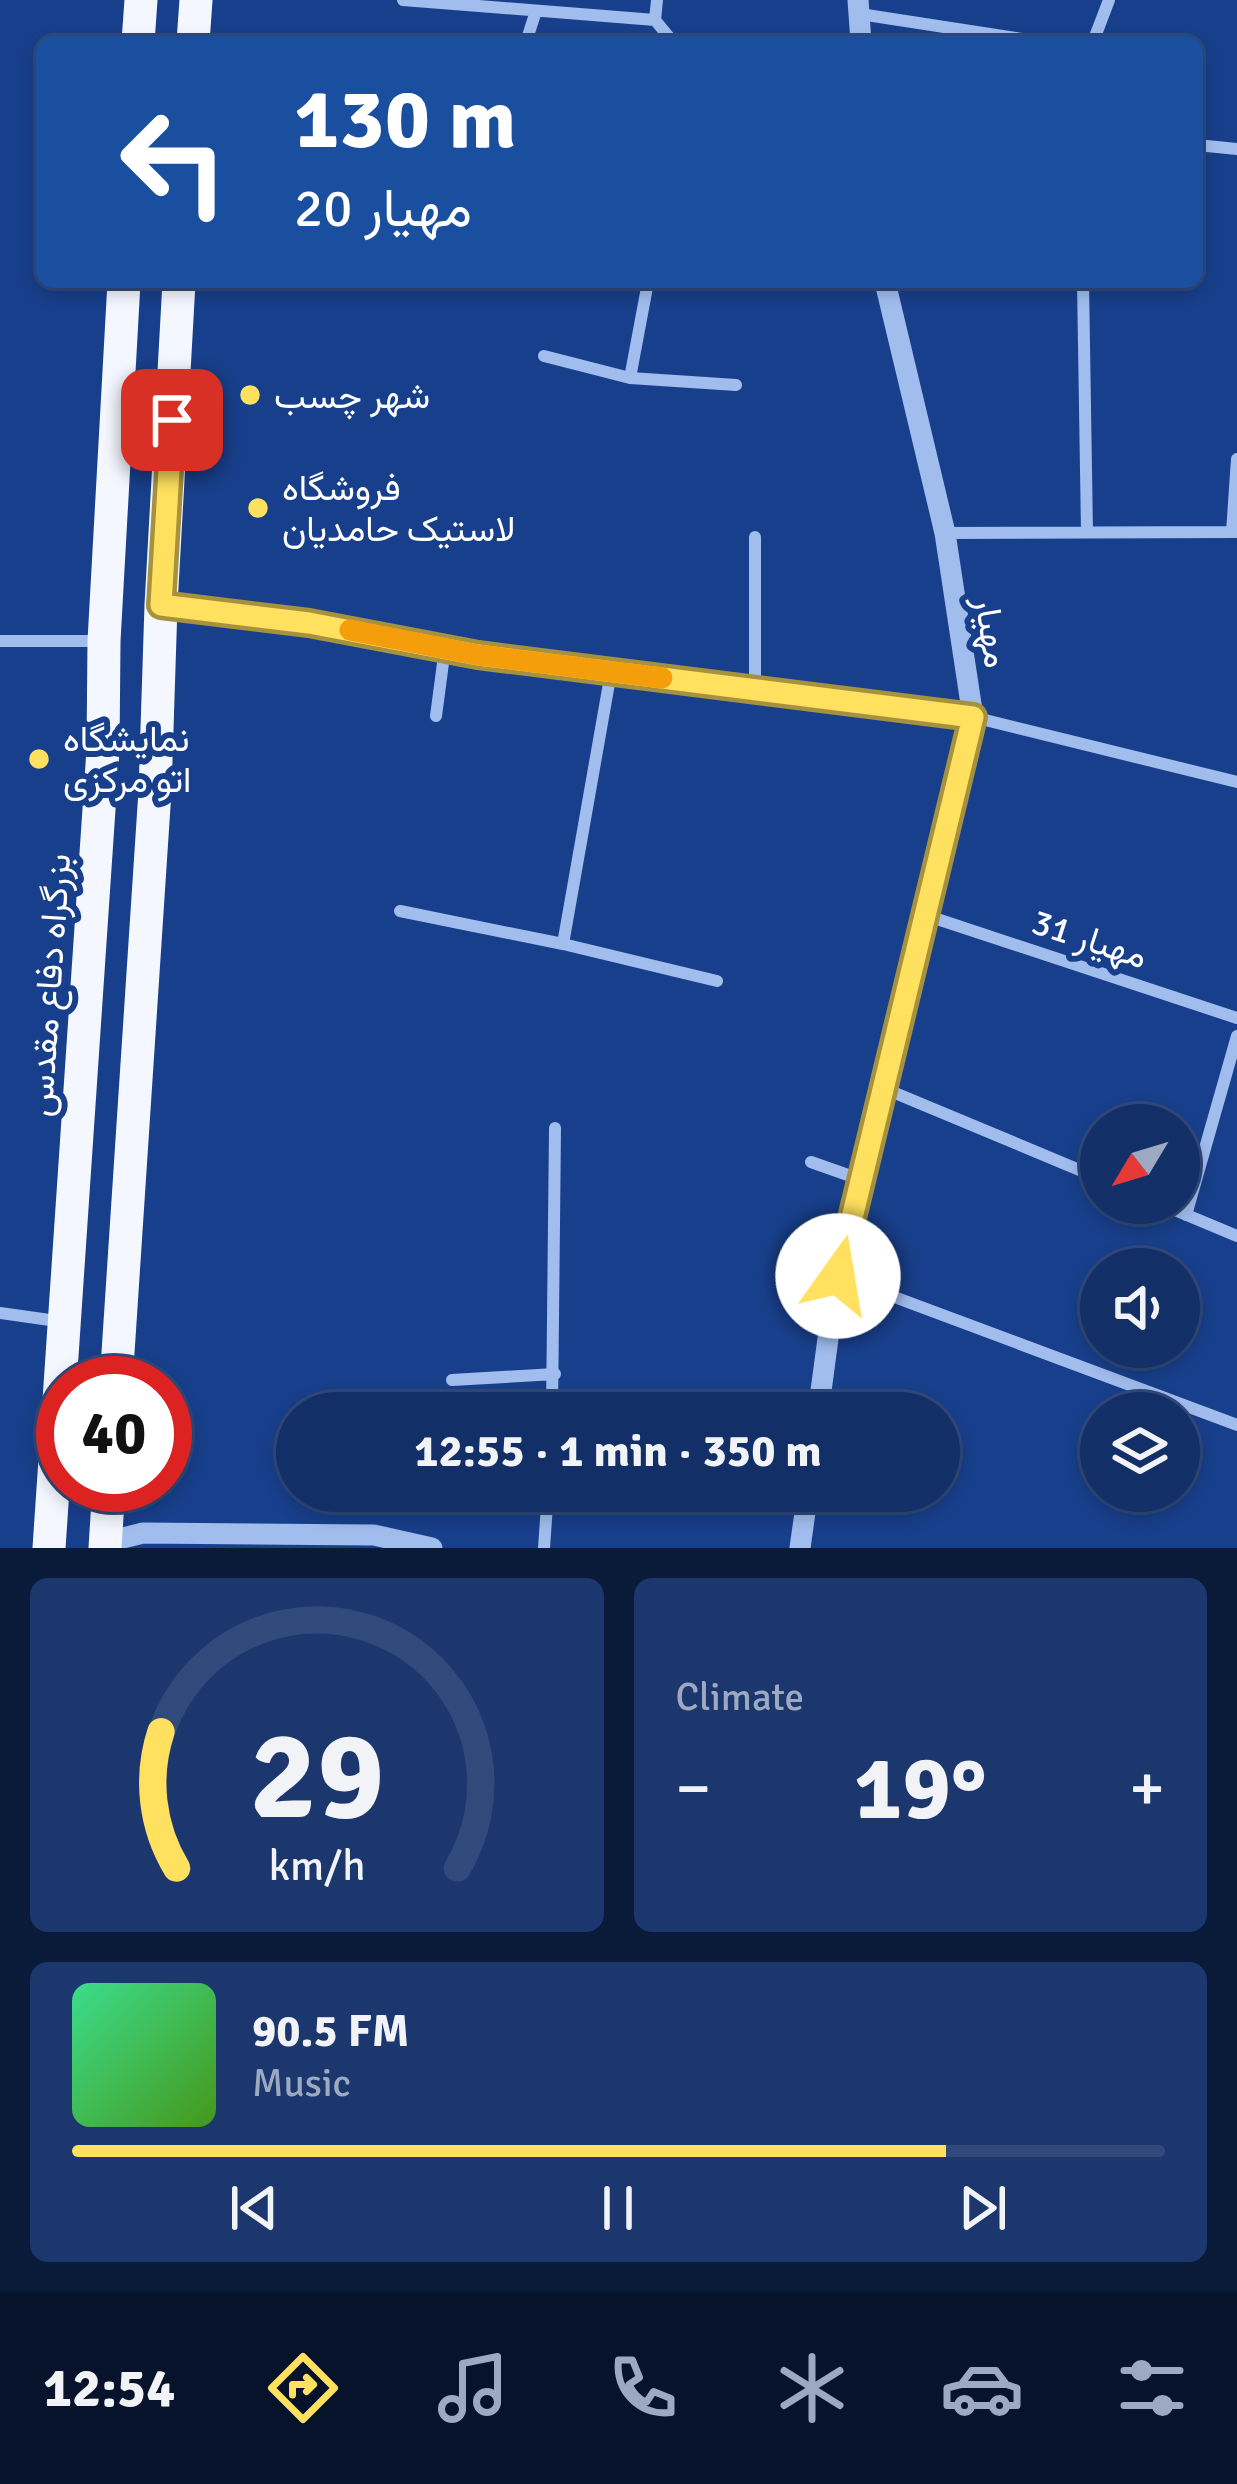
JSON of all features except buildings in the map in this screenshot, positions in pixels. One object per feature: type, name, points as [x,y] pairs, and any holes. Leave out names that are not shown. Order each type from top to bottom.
[{"type":"highway","points":[[138,36],[140,0]]},
{"type":"highway","points":[[193,36],[196,0]]},
{"type":"highway","name":"بزرگراه دفاع مقدس","points":[[49,1548],[103,751],[104,641],[124,288]]},
{"type":"highway","points":[[118,1356],[155,791],[179,288]]},
{"type":"street","points":[[403,0],[656,20]]},
{"type":"street","points":[[657,0],[656,20],[668,36]]},
{"type":"street","points":[[1095,36],[1108,0]]},
{"type":"street","points":[[859,7],[1011,36]]},
{"type":"street","points":[[528,36],[536,11]]},
{"type":"street","points":[[1203,145],[1237,148]]},
{"type":"street","points":[[630,378],[647,288]]},
{"type":"street","name":"مهیار","points":[[821,1392],[838,1276],[973,717],[945,532],[885,288]]},
{"type":"street","points":[[1083,288],[1088,532]]},
{"type":"street","points":[[544,356],[630,378],[736,385]]},
{"type":"street","points":[[945,532],[1234,532],[1237,459]]},
{"type":"street","points":[[755,537],[755,690]]},
{"type":"street","points":[[161,605],[309,623],[611,672],[973,717],[1237,782]]},
{"type":"street","points":[[0,641],[104,641]]},
{"type":"street","points":[[436,716],[445,648]]},
{"type":"street","points":[[563,944],[611,672]]},
{"type":"street","points":[[400,911],[717,981]]},
{"type":"street","name":"مهیار 31","points":[[925,915],[1237,1018]]},
{"type":"street","points":[[1200,1165],[1237,1036]]},
{"type":"street","points":[[884,1088],[1080,1170]]},
{"type":"street","points":[[554,1392],[555,1128]]},
{"type":"street","points":[[811,1162],[862,1180]]},
{"type":"street","points":[[1200,1220],[1237,1236]]},
{"type":"street","points":[[838,1276],[1237,1425]]},
{"type":"street","points":[[0,1313],[65,1323]]},
{"type":"street","points":[[452,1380],[555,1374]]},
{"type":"street","points":[[544,1548],[547,1512]]},
{"type":"street","points":[[800,1548],[805,1512]]},
{"type":"street","points":[[107,1524],[143,1533],[374,1535],[432,1548]]},
{"type":"slow traffic","points":[[350,630],[478,655],[662,678]]},
{"type":"place","name":"شهر چسب","points":[[250,395]]},
{"type":"place","name":"فروشگاه لاستیک حامدیان","points":[[258,508]]},
{"type":"place","name":"نمایشگاه اتو مرکزی","points":[[39,759]]},
{"type":"route","points":[[172,420],[161,605],[309,623],[478,655],[973,717],[838,1276]]}]
